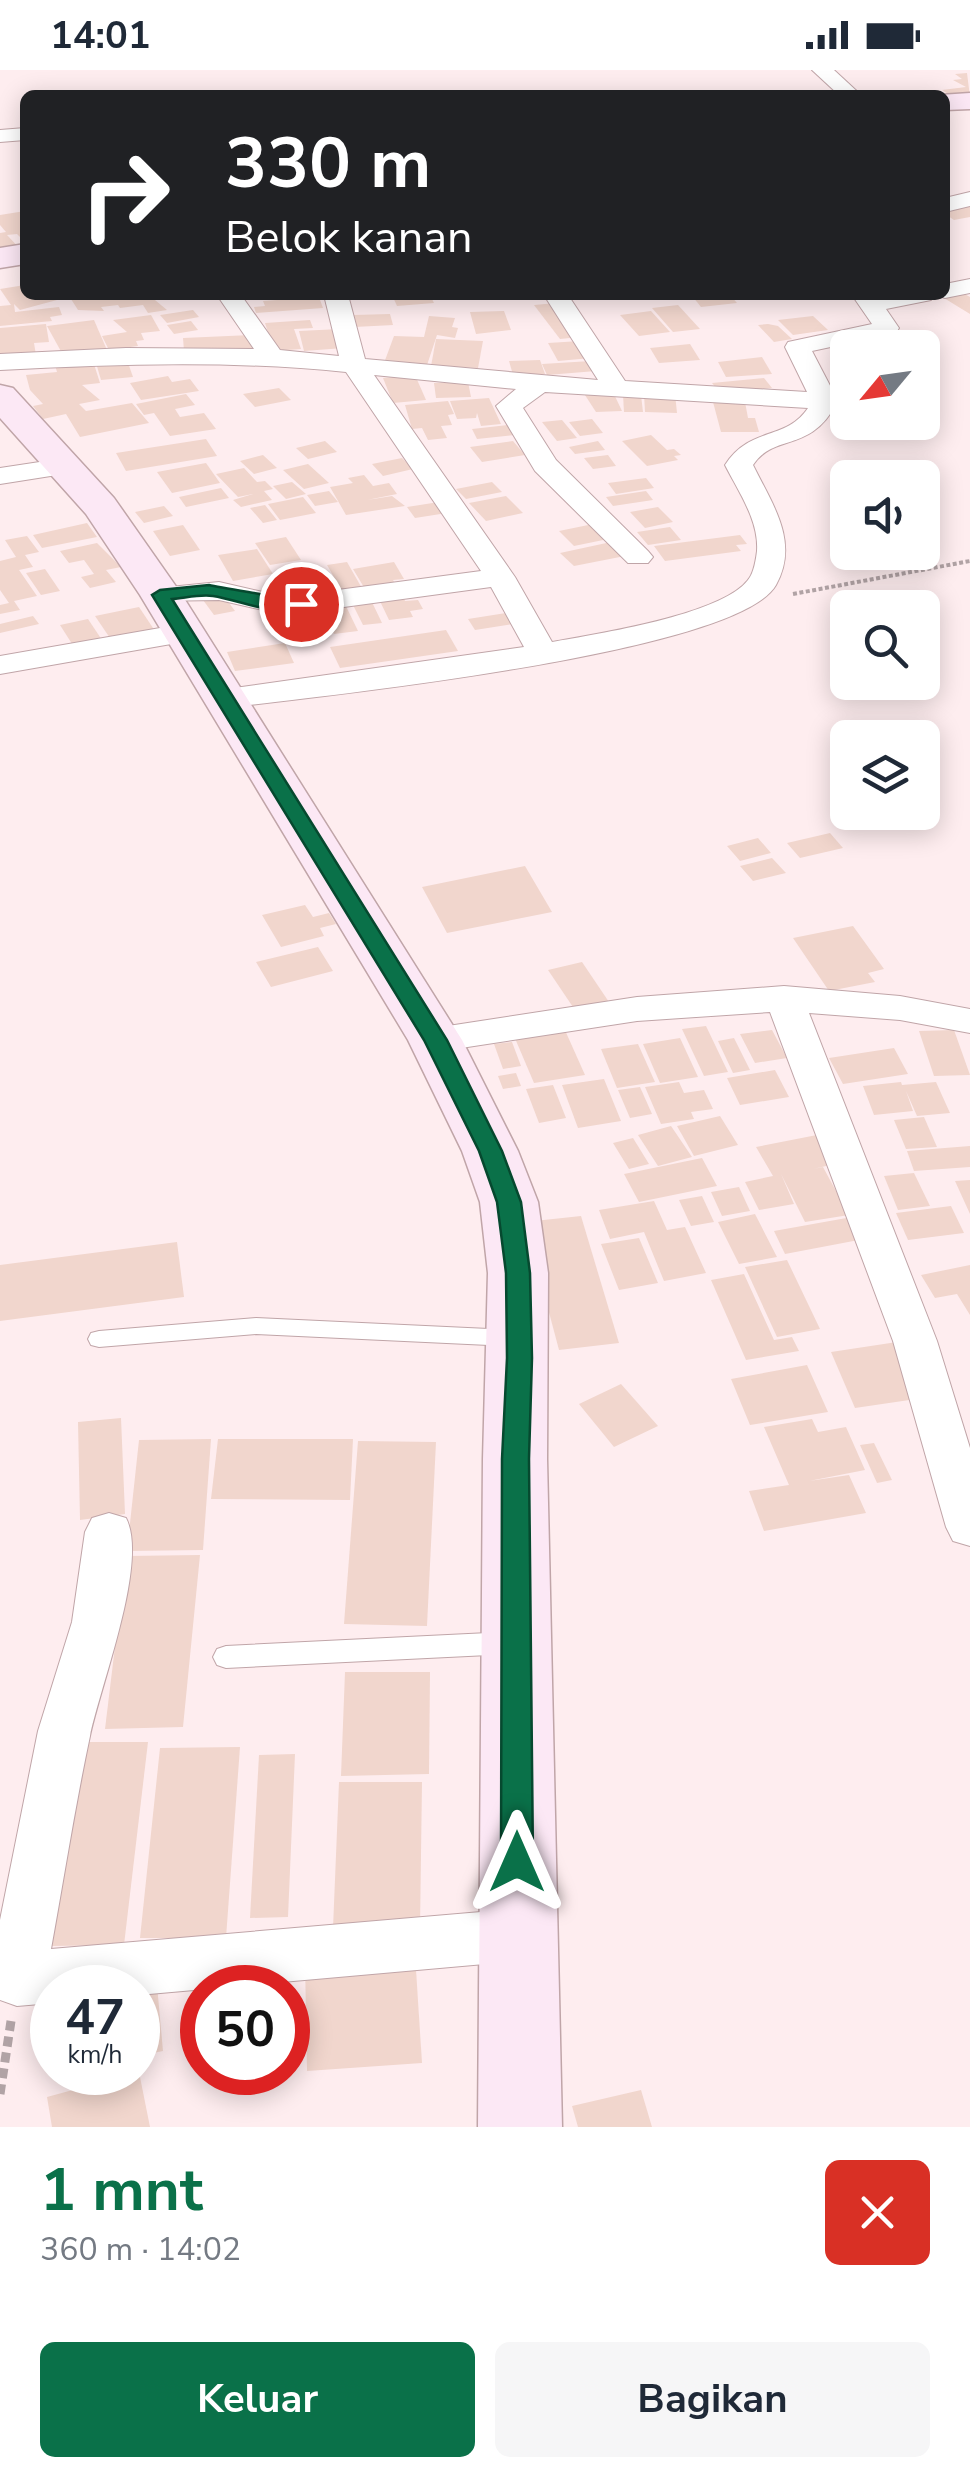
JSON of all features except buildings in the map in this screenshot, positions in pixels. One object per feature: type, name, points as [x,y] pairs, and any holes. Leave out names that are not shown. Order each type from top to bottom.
[{"type":"main road","points":[[0,396],[100,506],[172,614],[436,1040],[490,1151],[509,1202],[518,1273],[519,1348],[515,1459],[520,2127]]},
{"type":"street","points":[[822,70],[846,90]]},
{"type":"street","points":[[233,300],[260,334],[271,357]]},
{"type":"street","points":[[337,300],[354,365],[500,578],[543,654]]},
{"type":"street","points":[[559,300],[616,388]]},
{"type":"street","points":[[825,401],[798,348],[883,331],[888,324],[869,300]]},
{"type":"street","points":[[0,362],[126,356],[271,357],[540,384],[825,401]]},
{"type":"street","points":[[540,384],[509,406],[544,465],[638,557]]},
{"type":"street","points":[[224,698],[543,654],[730,609],[761,586],[773,537],[768,518],[739,465],[743,455],[810,428],[825,401]]},
{"type":"street","points":[[0,476],[66,466]]},
{"type":"street","points":[[0,664],[172,614],[219,591],[286,606],[500,578]]},
{"type":"street","points":[[436,1040],[635,1009],[784,998],[877,1003],[970,1021]]},
{"type":"street","points":[[784,998],[915,1341],[970,1528]]},
{"type":"street","points":[[109,1532],[97,1622],[64,1731],[17,1980],[517,1936]]},
{"type":"lane","points":[[98,1339],[256,1326],[519,1348]]},
{"type":"lane","points":[[226,1657],[516,1643]]},
{"type":"path","points":[[782,596],[970,561]]},
{"type":"path","points":[[0,2094],[17,1980]]},
{"type":"route","points":[[301,604],[286,606],[209,590],[160,595],[436,1040],[490,1151],[509,1202],[518,1273],[520,1358],[515,1459],[517,1862]]}]
